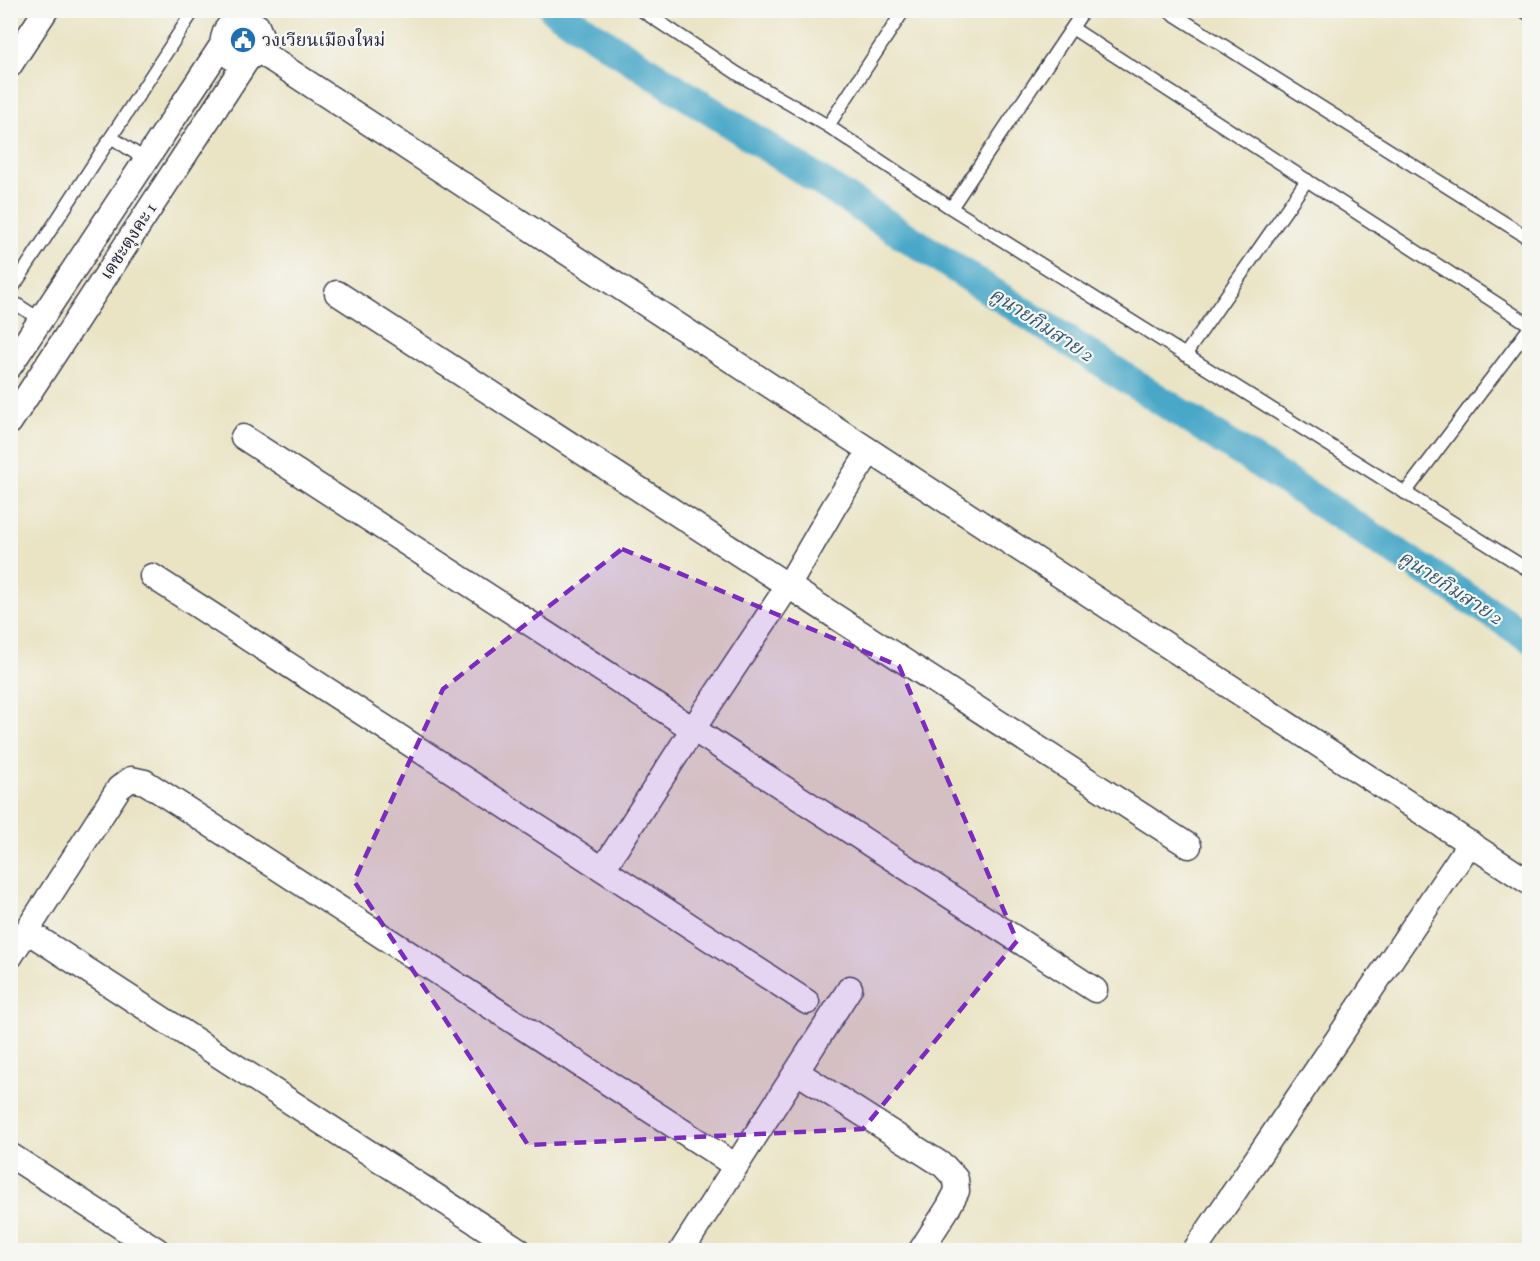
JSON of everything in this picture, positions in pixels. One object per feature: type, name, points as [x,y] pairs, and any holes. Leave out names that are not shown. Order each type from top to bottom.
[{"type":"street","points":[[10,65],[46,10]]},
{"type":"street","points":[[253,56],[262,38],[257,26],[244,20],[225,26],[231,57],[253,56],[870,451],[1530,883]]},
{"type":"street","name":"เดชะตุงคะ 1","points":[[10,366],[146,160],[225,26]]},
{"type":"street","name":"เดชะตุงคะ 1","points":[[10,422],[253,56]]},
{"type":"street","points":[[337,293],[1189,846]]},
{"type":"street","points":[[243,437],[1095,990]]},
{"type":"street","points":[[603,869],[788,586],[870,451]]},
{"type":"street","points":[[152,576],[807,1002]]},
{"type":"street","points":[[10,957],[119,788],[131,779],[145,782],[736,1166]]},
{"type":"street","points":[[1195,1251],[1470,843]]},
{"type":"street","points":[[27,931],[519,1251]]},
{"type":"street","points":[[682,1251],[850,988]]},
{"type":"street","points":[[797,1072],[944,1166],[956,1179],[957,1191],[921,1251]]},
{"type":"street","points":[[10,1155],[157,1251]]},
{"type":"lane","points":[[10,291],[194,10]]},
{"type":"lane","points":[[641,10],[738,74],[828,126],[951,208],[1530,572]]},
{"type":"lane","points":[[828,126],[904,10]]},
{"type":"lane","points":[[951,208],[1084,10]]},
{"type":"lane","points":[[1167,10],[1530,239]]},
{"type":"lane","points":[[1522,10],[1530,15]]},
{"type":"lane","points":[[1072,28],[1530,326],[1405,493]]},
{"type":"lane","points":[[111,137],[146,160]]},
{"type":"lane","points":[[1185,355],[1307,180]]},
{"type":"lane","points":[[10,300],[41,320]]},
{"type":"highlighted area","points":[[622,549],[899,666],[1017,941],[863,1129],[528,1145],[354,881],[443,689]]},
{"type":"waterway","name":"คูนายกิมสาย 2","points":[[554,10],[1530,638]]},
{"type":"place","name":"วงเวียนเมืองใหม่","points":[[243,40]]}]
